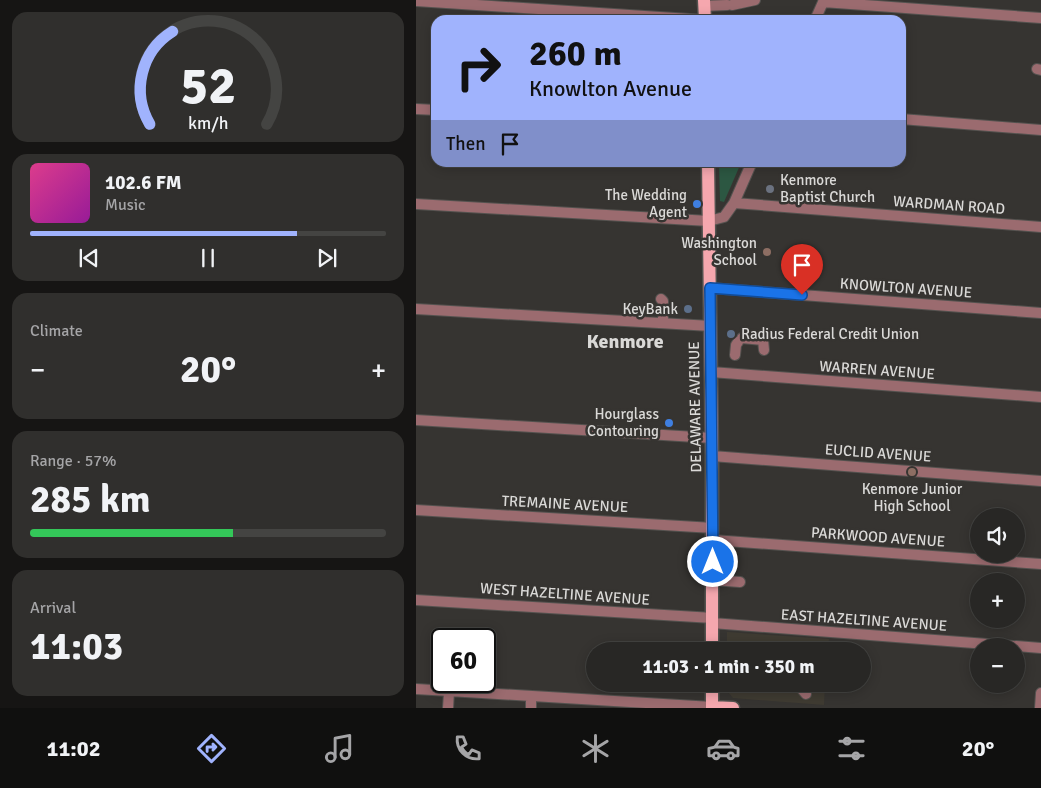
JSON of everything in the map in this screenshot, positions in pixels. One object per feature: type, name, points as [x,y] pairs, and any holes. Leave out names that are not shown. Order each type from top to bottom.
[{"type":"main road","name":"DELAWARE AVENUE","points":[[708,167],[712,372],[712,642]]},
{"type":"main road","points":[[712,692],[712,707],[733,708]]},
{"type":"street","points":[[704,3],[730,5],[755,0]]},
{"type":"street","points":[[416,1],[629,15]]},
{"type":"street","points":[[817,15],[823,1],[1041,18]]},
{"type":"street","points":[[416,109],[431,110]]},
{"type":"street","points":[[906,119],[1041,130]]},
{"type":"street","points":[[416,204],[709,221],[724,217],[734,203],[750,167]]},
{"type":"street","name":"WARDMAN ROAD","points":[[734,203],[1041,227]]},
{"type":"street","name":"KNOWLTON AVENUE","points":[[710,288],[1041,314]]},
{"type":"street","points":[[662,299],[664,301],[662,323]]},
{"type":"street","points":[[416,309],[711,326]]},
{"type":"street","points":[[735,355],[740,340],[763,340],[764,350]]},
{"type":"street","name":"WARREN AVENUE","points":[[712,372],[1041,397]]},
{"type":"street","points":[[416,420],[712,438]]},
{"type":"street","name":"EUCLID AVENUE","points":[[712,456],[1041,481]]},
{"type":"street","name":"TREMAINE AVENUE","points":[[416,510],[713,534]]},
{"type":"street","name":"PARKWOOD AVENUE","points":[[713,534],[739,542],[1041,564]]},
{"type":"street","points":[[738,553],[739,542]]},
{"type":"street","points":[[793,557],[794,546]]},
{"type":"street","points":[[713,580],[740,582]]},
{"type":"street","name":"WEST HAZELTINE AVENUE","points":[[416,600],[712,621]]},
{"type":"street","name":"EAST HAZELTINE AVENUE","points":[[712,621],[970,642]]},
{"type":"street","name":"EAST HAZELTINE AVENUE","points":[[1025,647],[1041,648]]},
{"type":"street","points":[[416,689],[431,690]]},
{"type":"street","points":[[448,708],[449,693]]},
{"type":"street","points":[[465,693],[614,705],[712,707]]},
{"type":"street","points":[[1040,708],[1041,693]]},
{"type":"street","points":[[531,697],[531,708]]},
{"type":"shaded area","points":[[727,632],[829,639],[829,642],[727,642]]},
{"type":"shaded area","points":[[728,692],[825,692],[824,705],[733,698]]},
{"type":"green space","points":[[719,167],[739,167],[724,202],[720,201]]},
{"type":"place","name":"Kenmore Baptist Church","points":[[770,189]]},
{"type":"place","name":"The Wedding Agent","points":[[697,204]]},
{"type":"place","name":"Washington School","points":[[767,252]]},
{"type":"place","name":"KeyBank","points":[[688,309]]},
{"type":"place","name":"Radius Federal Credit Union","points":[[731,334]]},
{"type":"place","name":"Hourglass Contouring","points":[[669,423]]},
{"type":"place","name":"Kenmore Junior High School","points":[[912,472]]},
{"type":"district","name":"Kenmore","points":[[625,341]]},
{"type":"route","points":[[713,562],[710,288],[802,295]]}]
